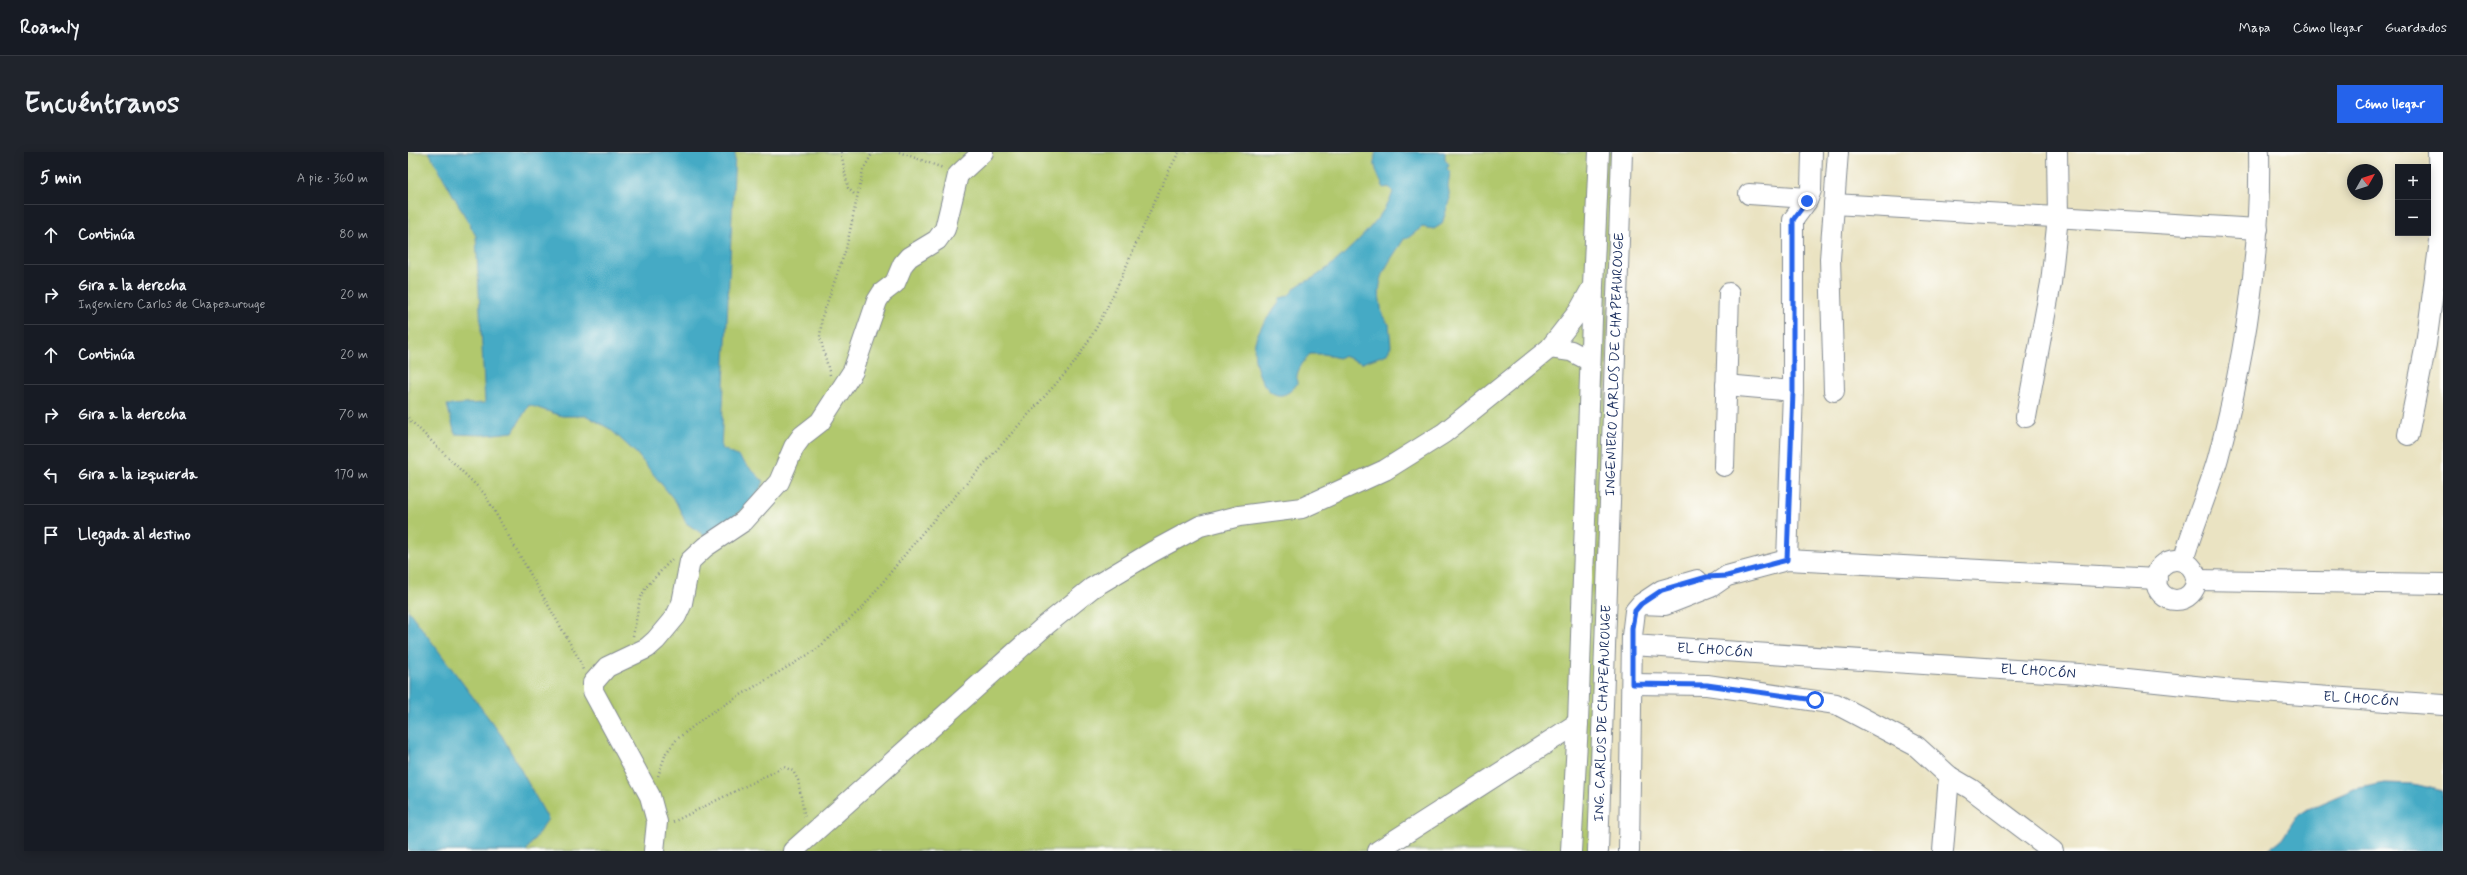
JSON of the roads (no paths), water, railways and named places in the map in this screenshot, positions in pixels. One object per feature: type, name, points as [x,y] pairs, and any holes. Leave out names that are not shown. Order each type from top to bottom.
[{"type":"street","points":[[654,851],[656,830],[655,811],[650,796],[593,691],[593,682],[600,673],[620,660],[648,648],[656,640],[676,616],[682,603],[690,561],[705,547],[744,521],[769,495],[779,482],[794,447],[802,436],[820,422],[853,372],[877,301],[882,293],[895,283],[903,264],[909,257],[937,240],[945,229],[958,175],[983,152]]},
{"type":"street","points":[[1572,851],[1599,152]]},
{"type":"street","name":"INGENIERO CARLOS DE CHAPEAUROUGE","points":[[1608,576],[1622,152]]},
{"type":"street","points":[[1787,560],[1793,391],[1793,220],[1808,198],[1811,190],[1812,152]]},
{"type":"street","points":[[1834,391],[1830,259],[1838,152]]},
{"type":"street","points":[[2026,417],[2051,283],[2058,217],[2057,152]]},
{"type":"street","points":[[2183,561],[2218,459],[2243,354],[2258,229],[2259,152]]},
{"type":"street","points":[[2408,435],[2426,344],[2442,240],[2438,152]]},
{"type":"street","points":[[1749,194],[1808,198]]},
{"type":"street","points":[[1834,204],[2258,229]]},
{"type":"street","points":[[793,851],[1046,625],[1092,588],[1152,552],[1200,526],[1239,516],[1302,508],[1385,470],[1444,433],[1550,348],[1579,311],[1593,286]]},
{"type":"street","points":[[1724,466],[1729,293]]},
{"type":"street","points":[[1550,348],[1571,351],[1590,361]]},
{"type":"street","points":[[1726,386],[1793,391]]},
{"type":"street","points":[[1629,851],[1632,641],[1635,611],[1641,604],[1662,590],[1707,577],[1727,576],[1787,560],[2157,579]]},
{"type":"street","points":[[2175,560],[2183,561],[2193,568],[2196,580],[2192,593],[2180,600],[2174,600],[2162,594],[2158,589],[2157,579],[2163,565],[2175,560]]},
{"type":"street","name":"ING. CARLOS DE CHAPEAUROUGE","points":[[1598,851],[1608,576]]},
{"type":"street","points":[[2196,580],[2443,584]]},
{"type":"street","name":"EL CHOCÓN","points":[[1632,641],[2079,674],[2233,690],[2443,705]]},
{"type":"street","points":[[1632,684],[1707,685],[1836,704],[1916,746],[1949,776],[1971,789],[2053,851]]},
{"type":"street","points":[[1378,851],[1578,723]]},
{"type":"street","points":[[1943,851],[1949,776]]},
{"type":"water","points":[[429,152],[735,152],[721,448],[739,457],[764,482],[753,499],[730,520],[704,535],[686,523],[676,502],[637,454],[610,429],[587,416],[562,416],[529,405],[513,432],[484,435],[455,434],[447,405],[485,403],[476,236]]},
{"type":"water","points":[[1376,152],[1445,152],[1445,160],[1449,164],[1447,169],[1450,172],[1448,187],[1450,198],[1442,224],[1434,229],[1422,227],[1408,238],[1404,239],[1382,276],[1379,292],[1380,301],[1383,316],[1389,324],[1391,346],[1387,354],[1362,363],[1343,356],[1338,358],[1324,354],[1310,354],[1298,371],[1297,384],[1288,393],[1279,395],[1271,392],[1264,385],[1259,375],[1256,363],[1254,352],[1255,342],[1259,331],[1279,303],[1280,298],[1289,295],[1296,287],[1323,271],[1347,251],[1359,240],[1388,203],[1393,192],[1389,187],[1384,188],[1378,175],[1374,161]]},
{"type":"water","points":[[408,610],[502,736],[548,819],[526,851],[408,851]]},
{"type":"water","points":[[2385,783],[2414,784],[2443,791],[2443,851],[2266,851],[2282,839],[2296,817],[2308,809],[2354,789]]}]
